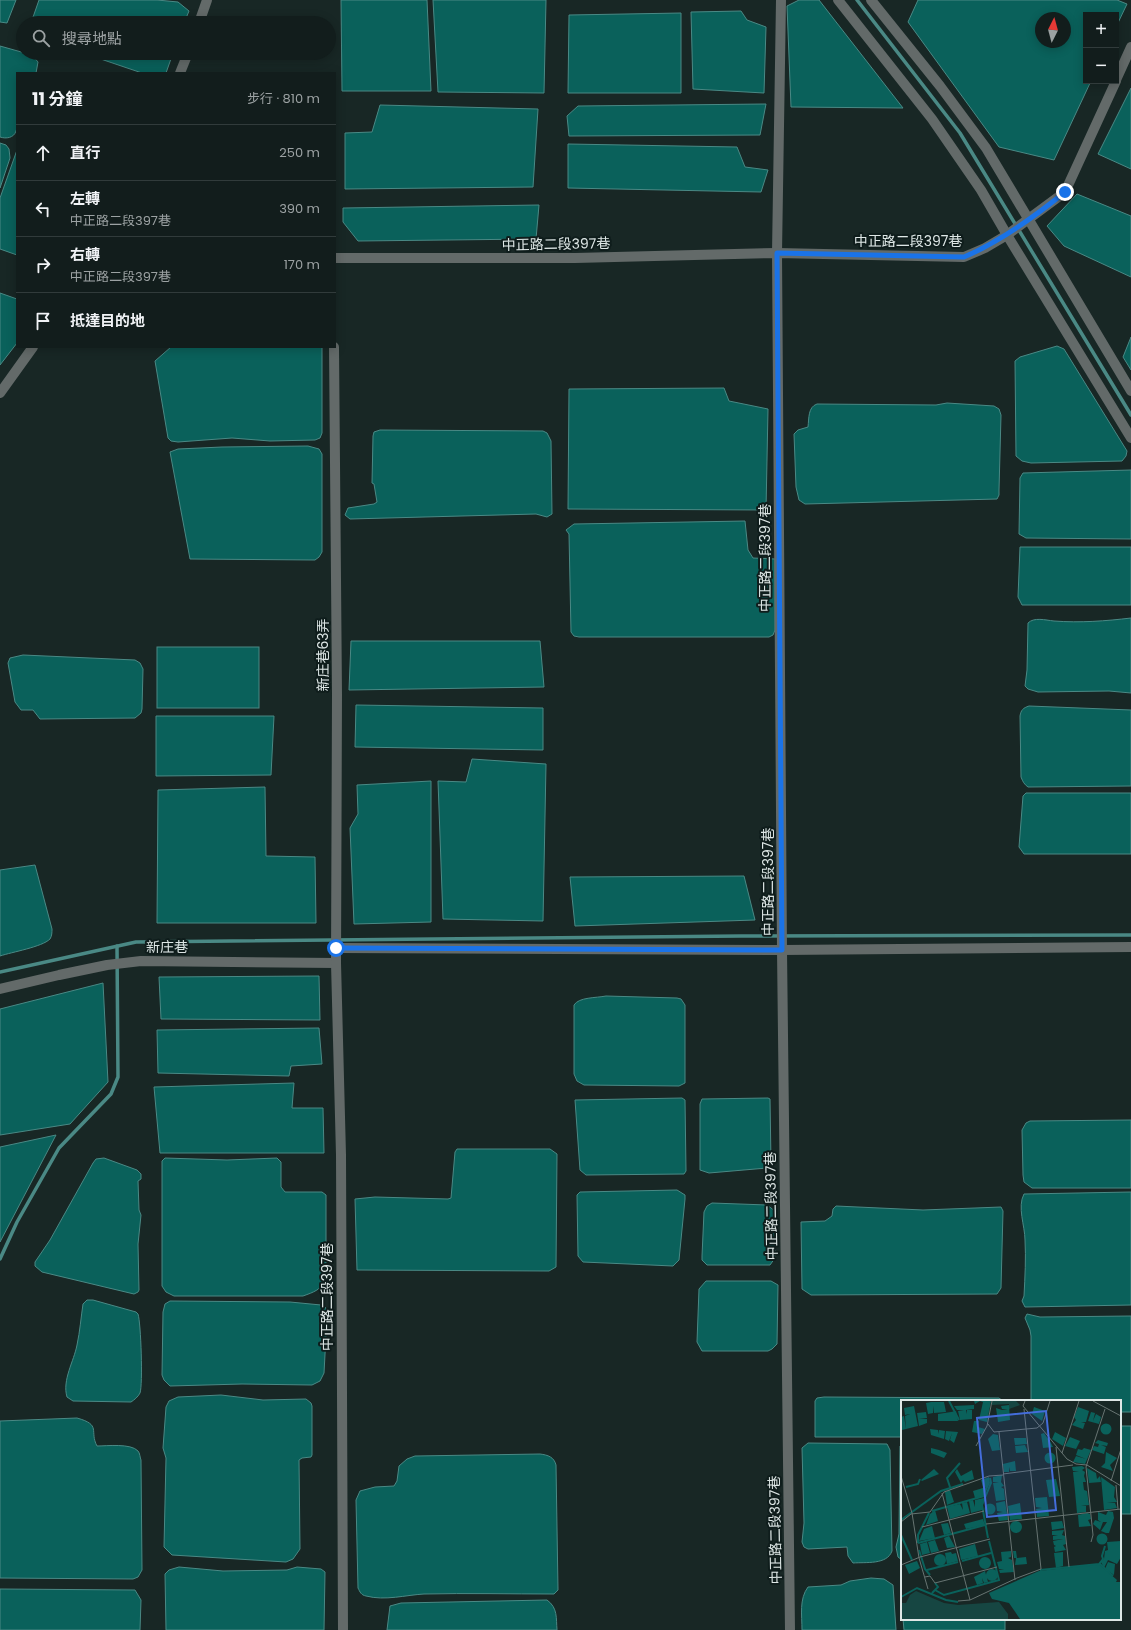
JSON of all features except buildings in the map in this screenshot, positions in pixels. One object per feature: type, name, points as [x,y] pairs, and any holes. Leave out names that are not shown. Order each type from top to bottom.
[{"type":"street","points":[[201,16],[207,0]]},
{"type":"street","name":"中正路二段397巷","points":[[781,0],[777,253],[782,950],[790,1630]]},
{"type":"street","points":[[838,0],[932,119],[982,190],[1007,235],[1131,438]]},
{"type":"street","points":[[871,0],[986,148],[1131,391]]},
{"type":"street","name":"中正路二段397巷","points":[[1119,74],[1131,47]]},
{"type":"street","points":[[180,72],[185,60]]},
{"type":"street","name":"中正路二段397巷","points":[[336,258],[575,258],[777,253],[964,257],[985,248],[1007,235],[1065,192],[1115,84]]},
{"type":"street","points":[[0,393],[32,348]]},
{"type":"street","name":"新庄巷63弄","points":[[334,348],[337,694],[336,964]]},
{"type":"street","points":[[336,948],[782,950],[1131,947]]},
{"type":"street","name":"新庄巷","points":[[0,988],[59,974],[107,965],[141,961],[336,964]]},
{"type":"street","name":"中正路二段397巷","points":[[336,964],[341,1154],[343,1630]]},
{"type":"water","points":[[0,0],[16,0],[7,23],[0,22]]},
{"type":"water","points":[[39,0],[157,0],[178,2],[189,11],[187,16],[33,16]]},
{"type":"water","points":[[341,0],[427,0],[431,91],[342,91]]},
{"type":"water","points":[[433,0],[546,0],[544,93],[438,92]]},
{"type":"water","points":[[799,0],[819,0],[903,108],[791,107],[787,6]]},
{"type":"water","points":[[918,0],[1117,0],[1127,4],[1119,21],[1119,12],[1083,12],[1083,84],[1090,84],[1054,160],[999,147],[908,22]]},
{"type":"water","points":[[741,11],[747,20],[766,27],[764,93],[693,89],[691,12]]},
{"type":"water","points":[[681,13],[681,93],[568,93],[569,15]]},
{"type":"water","points":[[0,46],[16,50],[16,60],[36,60],[38,62],[36,72],[16,72],[16,131],[12,137],[0,137]]},
{"type":"water","points":[[104,60],[171,60],[166,72],[139,72]]},
{"type":"water","points":[[1131,88],[1131,169],[1098,154]]},
{"type":"water","points":[[766,104],[760,135],[569,136],[567,116],[578,106]]},
{"type":"water","points":[[380,105],[538,109],[533,187],[345,189],[345,133],[372,132]]},
{"type":"water","points":[[0,143],[6,145],[9,149],[10,158],[0,188]]},
{"type":"water","points":[[568,144],[737,147],[745,167],[768,170],[761,192],[568,188]]},
{"type":"water","points":[[16,153],[16,255],[0,249],[0,198]]},
{"type":"water","points":[[1077,194],[1131,216],[1131,277],[1064,246],[1047,226]]},
{"type":"water","points":[[539,205],[536,239],[358,241],[343,222],[343,208]]},
{"type":"water","points":[[0,293],[16,299],[16,344],[0,365]]},
{"type":"water","points":[[1131,337],[1131,370],[1123,357]]},
{"type":"water","points":[[1057,346],[1064,349],[1127,451],[1126,456],[1122,461],[1031,463],[1022,461],[1016,456],[1015,361],[1020,357]]},
{"type":"water","points":[[170,348],[322,348],[322,433],[320,438],[315,440],[270,441],[232,438],[178,442],[171,441],[168,438],[155,361]]},
{"type":"water","points":[[724,388],[729,401],[768,409],[766,510],[568,509],[569,389]]},
{"type":"water","points":[[947,403],[994,406],[999,409],[1001,415],[999,495],[997,499],[805,504],[799,500],[796,487],[794,434],[798,430],[808,427],[810,410],[814,405],[936,405]]},
{"type":"water","points":[[380,430],[543,431],[547,433],[551,441],[552,514],[547,517],[536,514],[350,519],[345,515],[348,508],[374,504],[377,502],[374,484],[372,483],[373,436],[374,432]]},
{"type":"water","points":[[308,446],[319,449],[322,454],[322,552],[319,557],[315,560],[190,559],[170,452],[178,449],[222,447]]},
{"type":"water","points":[[1131,470],[1131,539],[1026,538],[1019,534],[1020,478],[1023,473]]},
{"type":"water","points":[[745,521],[748,550],[753,558],[775,559],[775,630],[773,635],[769,637],[579,637],[574,636],[571,632],[569,534],[566,530],[574,524]]},
{"type":"water","points":[[1020,547],[1131,547],[1131,605],[1022,605],[1018,597]]},
{"type":"water","points":[[1131,618],[1131,693],[1109,691],[1038,692],[1028,689],[1025,686],[1027,670],[1028,623],[1030,621],[1040,619],[1064,622],[1083,622]]},
{"type":"water","points":[[351,641],[540,641],[544,687],[349,690]]},
{"type":"water","points":[[157,647],[259,647],[259,708],[157,708]]},
{"type":"water","points":[[23,655],[135,660],[140,663],[143,669],[141,713],[135,718],[40,719],[33,710],[21,710],[15,702],[8,663],[10,658]]},
{"type":"water","points":[[356,705],[543,708],[543,750],[355,747]]},
{"type":"water","points":[[1029,706],[1131,710],[1131,786],[1028,787],[1021,777],[1020,716],[1021,712]]},
{"type":"water","points":[[156,716],[274,716],[271,775],[156,776]]},
{"type":"water","points":[[472,759],[546,764],[543,921],[443,919],[438,781],[466,782]]},
{"type":"water","points":[[431,781],[431,922],[354,924],[350,828],[358,814],[357,785]]},
{"type":"water","points":[[265,787],[266,856],[315,857],[316,923],[157,923],[158,790]]},
{"type":"water","points":[[1026,793],[1131,793],[1131,854],[1024,854],[1019,847],[1023,796]]},
{"type":"water","points":[[35,865],[52,929],[51,937],[46,942],[0,956],[0,870]]},
{"type":"water","points":[[744,876],[755,920],[575,926],[570,877]]},
{"type":"water","points":[[319,976],[320,1020],[161,1019],[159,977]]},
{"type":"water","points":[[103,983],[108,1082],[70,1124],[0,1135],[0,1009]]},
{"type":"water","points":[[606,996],[681,999],[685,1005],[685,1083],[679,1086],[584,1085],[577,1081],[574,1074],[574,1005],[580,1000]]},
{"type":"water","points":[[319,1028],[322,1064],[291,1066],[289,1076],[158,1073],[157,1030]]},
{"type":"water","points":[[294,1083],[292,1108],[323,1108],[324,1153],[160,1153],[154,1087]]},
{"type":"water","points":[[682,1098],[685,1100],[686,1171],[684,1174],[586,1175],[580,1170],[575,1100]]},
{"type":"water","points":[[702,1099],[770,1099],[771,1163],[767,1168],[709,1173],[700,1170],[700,1104]]},
{"type":"water","points":[[1131,1120],[1131,1188],[1032,1188],[1024,1182],[1022,1130],[1026,1123],[1030,1121]]},
{"type":"water","points":[[56,1135],[0,1242],[0,1147]]},
{"type":"water","points":[[457,1149],[550,1149],[557,1154],[556,1267],[549,1271],[357,1270],[355,1199],[375,1197],[451,1198],[455,1152]]},
{"type":"water","points":[[104,1158],[137,1170],[141,1174],[141,1179],[138,1181],[139,1210],[141,1215],[138,1244],[139,1290],[134,1294],[42,1272],[35,1266],[35,1262],[50,1240],[93,1163],[96,1159]]},
{"type":"water","points":[[165,1158],[227,1160],[277,1158],[281,1162],[281,1187],[285,1192],[322,1192],[326,1195],[326,1279],[322,1286],[314,1292],[303,1296],[174,1296],[166,1292],[162,1286],[162,1161]]},
{"type":"water","points":[[677,1190],[685,1195],[685,1199],[679,1260],[673,1266],[583,1262],[578,1256],[577,1195],[580,1192]]},
{"type":"water","points":[[1131,1192],[1131,1305],[1025,1307],[1022,1301],[1024,1296],[1025,1235],[1021,1211],[1024,1194]]},
{"type":"water","points":[[712,1203],[767,1205],[775,1211],[775,1258],[770,1265],[707,1265],[702,1260],[704,1212],[707,1206]]},
{"type":"water","points":[[836,1206],[923,1210],[1001,1207],[1003,1211],[1001,1288],[997,1294],[811,1295],[802,1289],[801,1222],[825,1221],[832,1216],[833,1209]]},
{"type":"water","points":[[706,1281],[771,1281],[778,1285],[777,1344],[768,1351],[702,1351],[697,1342],[699,1289]]},
{"type":"water","points":[[87,1300],[93,1300],[136,1312],[138,1314],[141,1341],[141,1388],[140,1393],[131,1402],[73,1401],[67,1397],[67,1377],[76,1351],[83,1304]]},
{"type":"water","points":[[170,1301],[290,1302],[321,1305],[326,1308],[327,1317],[324,1373],[320,1381],[312,1385],[242,1384],[170,1386],[164,1380],[162,1375],[163,1312],[165,1304]]},
{"type":"water","points":[[1027,1314],[1040,1317],[1131,1316],[1131,1412],[1121,1412],[1121,1400],[1031,1400],[1031,1336],[1025,1318]]},
{"type":"water","points":[[221,1395],[263,1400],[306,1399],[311,1403],[312,1455],[311,1457],[302,1458],[299,1460],[300,1549],[293,1559],[286,1562],[172,1555],[164,1547],[166,1458],[163,1448],[166,1407],[169,1401],[178,1397]]},
{"type":"water","points":[[817,1398],[999,1398],[1002,1400],[901,1400],[901,1437],[815,1437],[815,1401]]},
{"type":"water","points":[[77,1418],[90,1423],[97,1446],[112,1445],[130,1447],[135,1448],[139,1453],[141,1460],[142,1570],[138,1577],[133,1579],[0,1578],[0,1421]]},
{"type":"water","points":[[1121,1426],[1131,1426],[1131,1514],[1121,1514]]},
{"type":"water","points":[[808,1443],[887,1444],[890,1450],[892,1551],[886,1559],[876,1562],[853,1563],[848,1556],[847,1547],[808,1549],[804,1547],[802,1542],[804,1523],[802,1448]]},
{"type":"water","points":[[901,1445],[901,1559],[898,1557],[896,1547],[899,1534]]},
{"type":"water","points":[[540,1454],[550,1457],[554,1460],[556,1465],[558,1590],[554,1594],[424,1594],[381,1598],[366,1596],[361,1593],[358,1588],[356,1500],[360,1491],[375,1487],[394,1486],[397,1481],[399,1466],[407,1459],[415,1456]]},
{"type":"water","points":[[179,1567],[223,1571],[287,1570],[297,1567],[321,1569],[325,1572],[324,1630],[166,1630],[165,1574],[169,1570]]},
{"type":"water","points":[[871,1578],[884,1579],[893,1585],[896,1630],[802,1630],[802,1602],[808,1587],[841,1585],[850,1581]]},
{"type":"water","points":[[0,1589],[135,1590],[141,1600],[140,1630],[0,1630]]},
{"type":"water","points":[[547,1600],[551,1603],[555,1610],[557,1630],[387,1630],[390,1606],[401,1603]]},
{"type":"water","points":[[903,1620],[1005,1620],[1005,1630],[904,1630]]},
{"type":"waterway","points":[[857,0],[960,133],[1131,415]]},
{"type":"waterway","points":[[0,972],[136,942],[741,936],[1131,935]]},
{"type":"waterway","points":[[0,1259],[17,1222],[59,1148],[111,1094],[118,1077],[117,946]]},
{"type":"route","points":[[336,948],[782,950],[777,253],[964,257],[985,248],[1007,235],[1046,208],[1065,192]]}]
